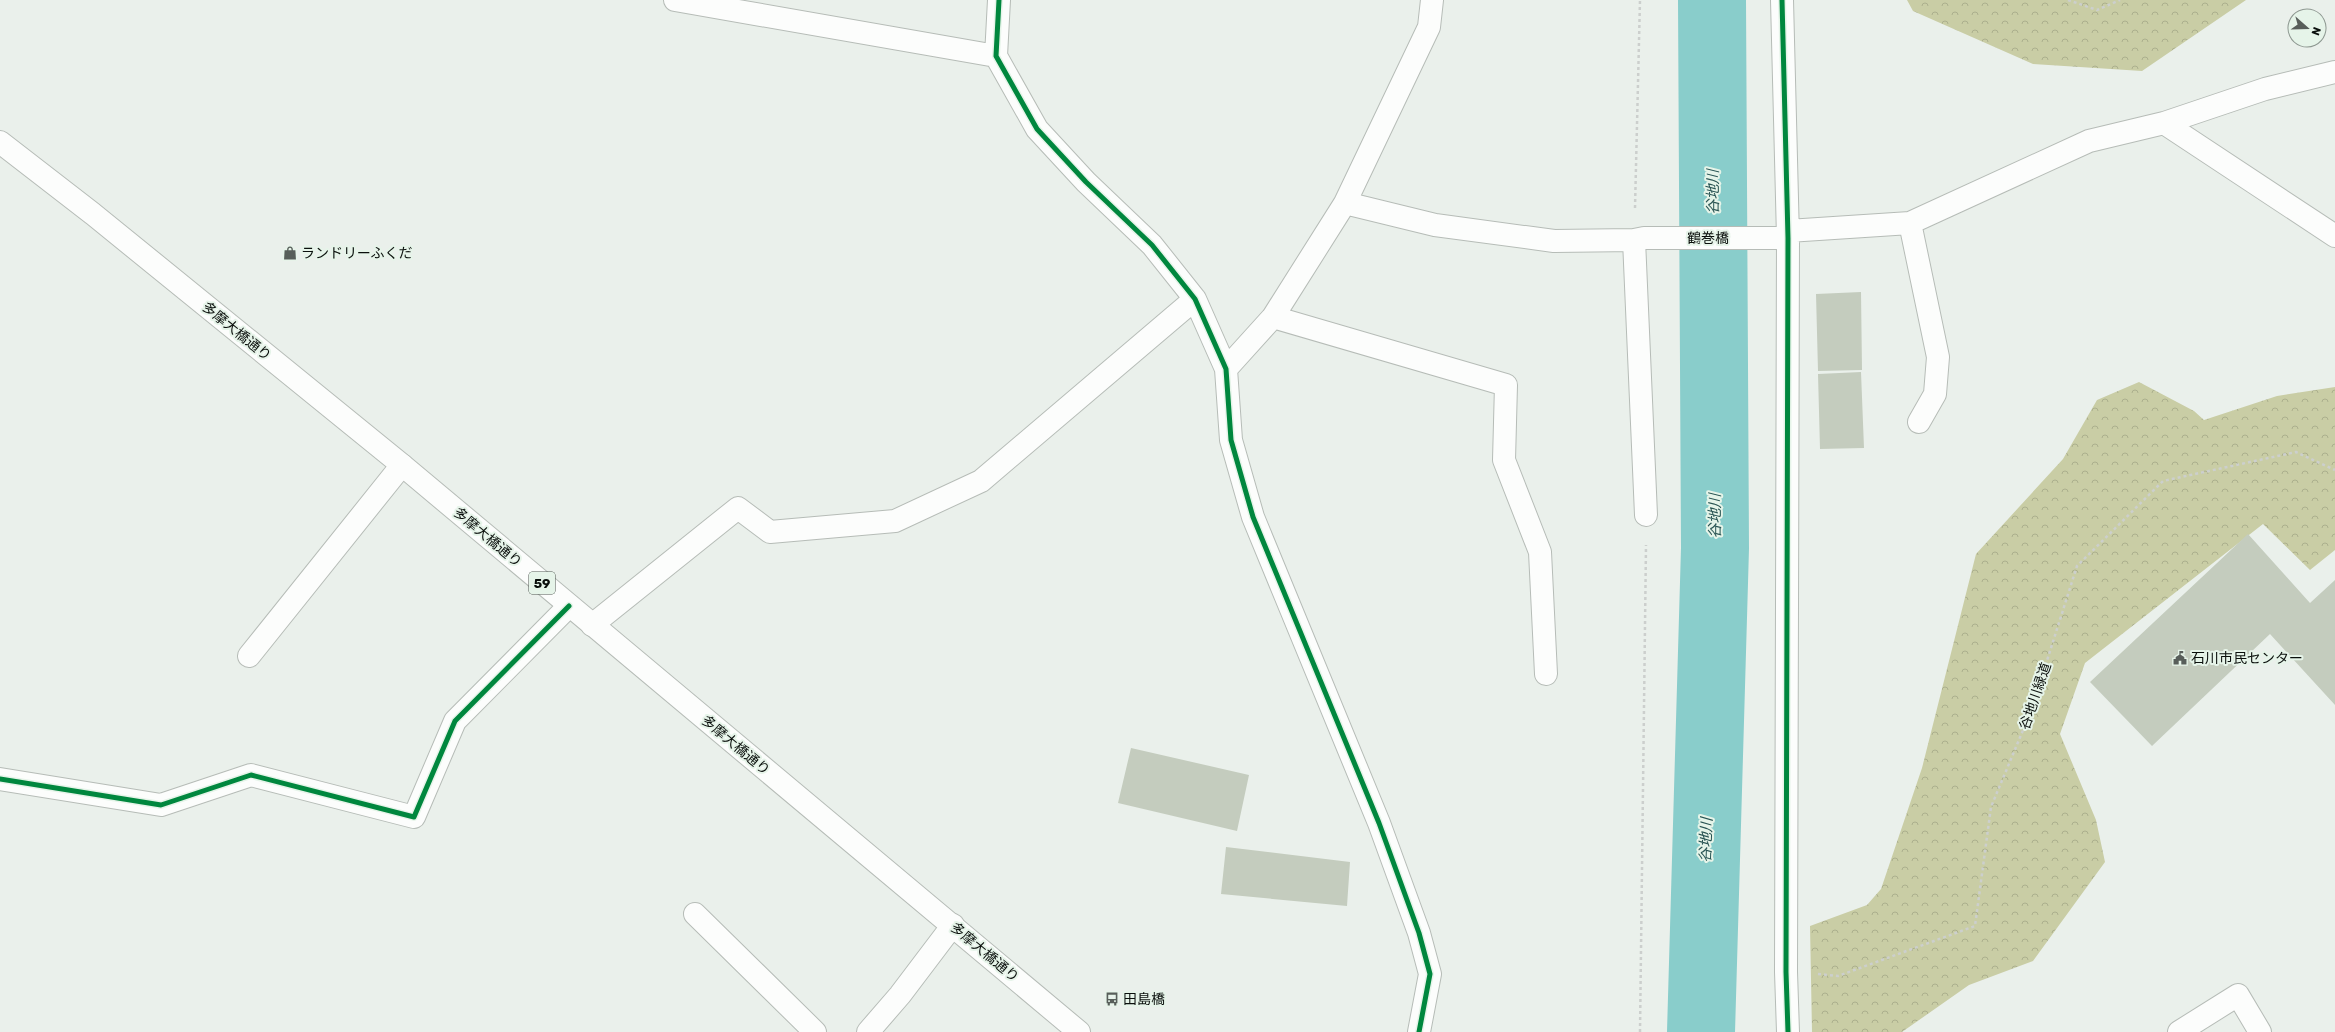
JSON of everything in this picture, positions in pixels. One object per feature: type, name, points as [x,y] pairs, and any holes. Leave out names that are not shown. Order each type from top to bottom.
[{"type":"street","points":[[675,0],[996,56]]},
{"type":"street","points":[[999,0],[996,56],[1037,128],[1086,182],[1152,245],[1195,299],[1226,370],[1231,440],[1253,517],[1379,823],[1419,933],[1430,974],[1419,1032]]},
{"type":"street","points":[[1226,370],[1273,317],[1346,203],[1430,27],[1432,0]]},
{"type":"street","points":[[1782,0],[1786,972],[1788,1032]]},
{"type":"street","points":[[1918,422],[1935,394],[1938,357],[1910,223],[2089,142],[2164,122],[2265,89],[2335,72]]},
{"type":"street","points":[[2164,122],[2335,236]]},
{"type":"street","name":"多摩大橋通り","points":[[0,142],[93,214],[402,465],[569,606],[953,924],[1079,1032]]},
{"type":"street","name":"鶴巻橋","points":[[1346,203],[1435,225],[1546,240],[1782,236],[1910,223]]},
{"type":"street","points":[[1639,239],[1646,515]]},
{"type":"street","points":[[592,625],[738,508],[770,532],[895,521],[981,481],[1195,299]]},
{"type":"street","points":[[1273,317],[1506,384],[1504,460],[1540,552],[1546,674]]},
{"type":"street","points":[[249,656],[402,465]]},
{"type":"street","points":[[0,779],[161,805],[251,775],[414,817],[454,721],[569,606]]},
{"type":"street","points":[[694,914],[816,1032]]},
{"type":"street","points":[[868,1032],[900,995],[953,924]]},
{"type":"street","points":[[2179,1032],[2238,995],[2260,1032]]},
{"type":"path","points":[[1639,239],[1640,0]]},
{"type":"path","points":[[2068,0],[2097,10],[2120,0]]},
{"type":"path","points":[[1640,1032],[1646,515]]},
{"type":"green space","points":[[1907,0],[2246,0],[2142,71],[2033,64],[1913,11]]},
{"type":"green space","points":[[2139,382],[2194,411],[2204,420],[2277,396],[2335,387],[2335,550],[2310,570],[2263,524],[2085,663],[2060,734],[2096,820],[2105,862],[2033,961],[1969,985],[1902,1032],[1812,1032],[1810,926],[1867,905],[1881,889],[1922,768],[1976,554],[2063,459],[2097,400]]},
{"type":"building","points":[[1861,292],[1862,370],[1818,371],[1816,294]]},
{"type":"building","points":[[1861,372],[1864,448],[1820,449],[1818,374]]},
{"type":"building","name":"石川市民センター","points":[[2248,534],[2310,603],[2335,580],[2335,705],[2270,634],[2152,746],[2090,682]]},
{"type":"building","points":[[1131,748],[1249,775],[1237,831],[1118,803]]},
{"type":"building","points":[[1226,847],[1350,862],[1347,906],[1221,894]]},
{"type":"waterway","name":"谷地川","points":[[1701,1032],[1715,548],[1712,0]]},
{"type":"cycle path","points":[[999,0],[996,56],[1037,129],[1086,182],[1152,245],[1195,299],[1226,369],[1231,440],[1253,517],[1379,823],[1419,933],[1430,974],[1419,1032]]},
{"type":"cycle path","points":[[1782,0],[1788,238],[1786,972],[1788,1032]]},
{"type":"cycle path","points":[[0,779],[161,805],[251,775],[414,817],[455,721],[569,606]]},
{"type":"place","name":"ランドリーふくだ","points":[[290,253]]},
{"type":"place","name":"石川市民センター","points":[[2180,658]]},
{"type":"place","name":"田島橋","points":[[1112,999]]}]
